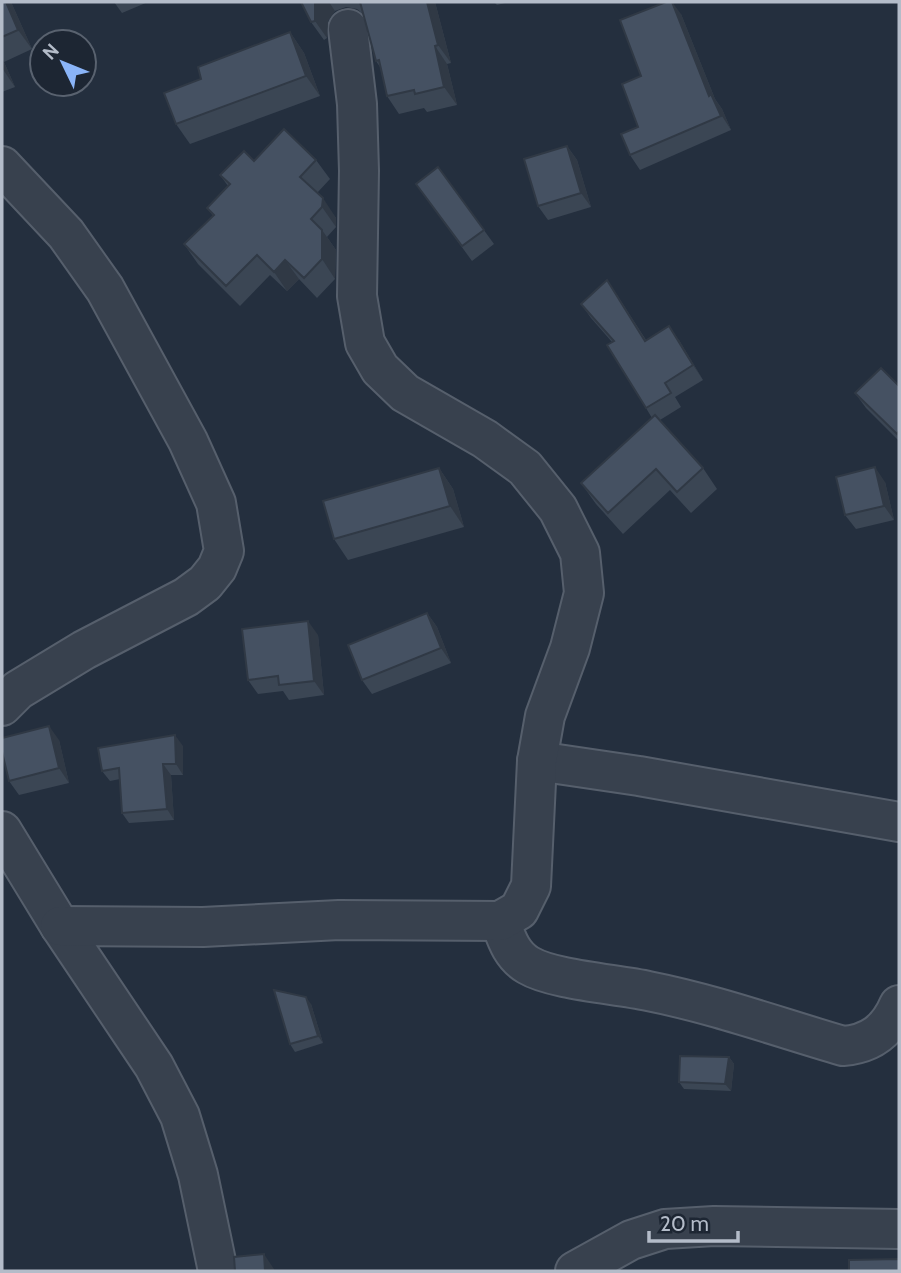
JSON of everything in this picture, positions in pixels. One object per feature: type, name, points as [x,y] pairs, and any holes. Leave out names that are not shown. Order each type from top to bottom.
[{"type":"street","points":[[60,926],[203,927],[339,920],[500,921],[519,909],[531,886],[537,761],[545,716],[570,648],[584,593],[580,553],[558,509],[526,468],[485,439],[405,393],[380,369],[365,343],[356,296],[359,158],[357,104],[348,29]]},
{"type":"street","points":[[2,166],[66,234],[105,289],[188,441],[216,503],[224,551],[217,568],[205,583],[186,597],[84,650],[18,690],[2,706]]},
{"type":"street","points":[[537,761],[639,776],[899,822]]},
{"type":"street","points":[[2,831],[60,926],[154,1066],[180,1116],[198,1175],[218,1271]]},
{"type":"street","points":[[500,921],[511,949],[527,965],[550,974],[649,991],[721,1009],[843,1046],[860,1045],[879,1034],[899,1005]]},
{"type":"street","points":[[575,1271],[631,1240],[666,1229],[714,1226],[899,1228]]},
{"type":"building","points":[[2,2],[6,2],[18,30],[2,37]]},
{"type":"building","points":[[301,2],[316,2],[315,21],[311,22]]},
{"type":"building","points":[[360,2],[427,2],[438,45],[435,46],[444,87],[415,94],[414,90],[387,96],[379,60],[376,61]]},
{"type":"building","points":[[672,2],[709,96],[711,94],[721,116],[630,155],[621,134],[638,127],[622,84],[641,76],[620,20]]},
{"type":"building","points":[[290,32],[306,76],[176,124],[164,93],[201,79],[198,67]]},
{"type":"building","points":[[284,129],[316,160],[300,177],[323,198],[322,207],[311,219],[322,230],[322,259],[304,278],[285,260],[274,272],[257,255],[226,286],[184,244],[214,215],[207,208],[230,184],[220,175],[244,151],[254,161]]},
{"type":"building","points":[[567,146],[581,193],[538,206],[524,159]]},
{"type":"building","points":[[438,167],[484,230],[462,246],[416,184]]},
{"type":"building","points":[[607,280],[645,341],[669,326],[693,365],[665,383],[671,393],[646,408],[607,345],[614,341],[581,304]]},
{"type":"building","points":[[881,368],[899,386],[897,434],[855,393]]},
{"type":"building","points":[[655,415],[703,468],[677,492],[656,469],[608,513],[581,483]]},
{"type":"building","points":[[875,467],[884,506],[845,515],[836,477]]},
{"type":"building","points":[[439,468],[450,506],[334,539],[323,501]]},
{"type":"building","points":[[427,613],[441,648],[362,680],[348,645]]},
{"type":"building","points":[[308,621],[314,681],[279,685],[278,676],[248,680],[242,629]]},
{"type":"building","points":[[49,726],[59,768],[9,781],[2,752],[2,738]]},
{"type":"building","points":[[175,735],[176,764],[163,764],[167,809],[122,813],[119,768],[102,771],[98,748]]},
{"type":"building","points":[[274,990],[306,997],[318,1036],[290,1044]]},
{"type":"building","points":[[680,1056],[729,1057],[725,1084],[679,1082]]},
{"type":"building","points":[[264,1254],[265,1271],[235,1271],[234,1257]]},
{"type":"building","points":[[899,1259],[899,1271],[849,1271],[849,1260]]}]
